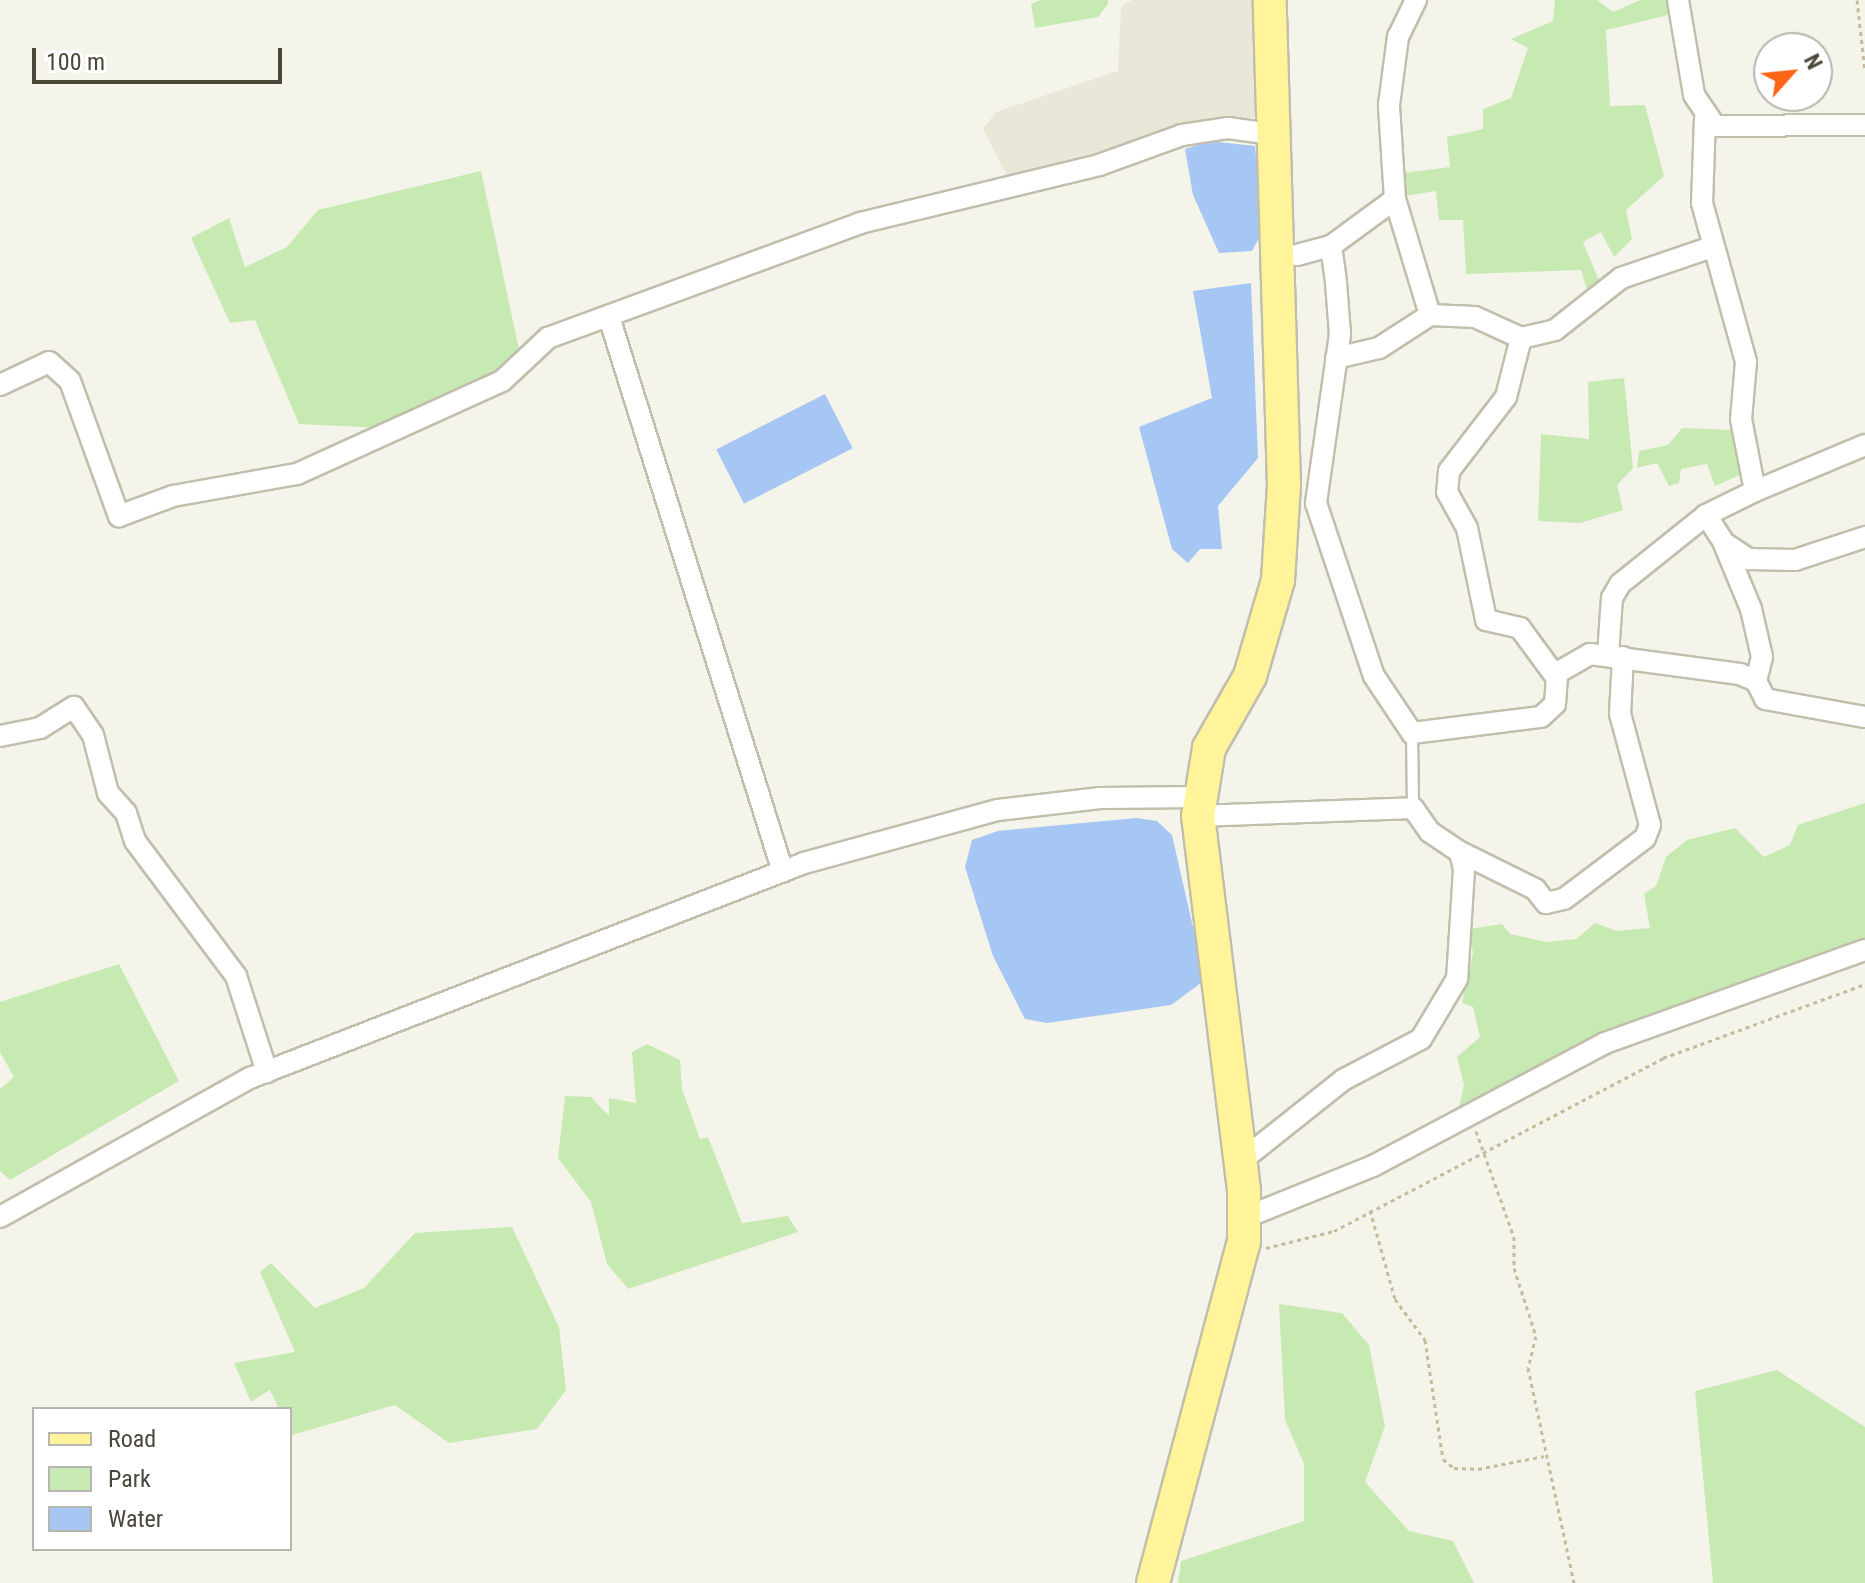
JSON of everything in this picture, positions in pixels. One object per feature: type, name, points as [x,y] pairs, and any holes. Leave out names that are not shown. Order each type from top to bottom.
[{"type":"main road","points":[[1153,1583],[1244,1230],[1241,1161],[1198,806],[1209,748],[1250,676],[1278,580],[1284,485],[1271,134],[1270,0]]},
{"type":"street","points":[[1416,0],[1398,37],[1389,105],[1395,199],[1430,315]]},
{"type":"street","points":[[1678,0],[1705,118],[1700,163],[1712,247],[1746,362],[1741,419],[1755,491]]},
{"type":"street","points":[[1705,118],[1715,126],[1865,125]]},
{"type":"street","points":[[0,385],[49,362],[70,381],[119,516],[173,496],[297,474],[502,381],[548,338],[610,320],[860,223],[1099,165],[1182,135],[1228,128],[1271,134]]},
{"type":"street","points":[[1297,255],[1331,246],[1395,199]]},
{"type":"street","points":[[1331,246],[1336,358],[1316,503],[1374,676],[1412,733],[1541,717],[1555,704],[1556,677],[1567,662],[1615,656],[1756,681]]},
{"type":"street","points":[[1336,358],[1379,348],[1430,315],[1475,317],[1521,338],[1555,330],[1621,278],[1712,247]]},
{"type":"street","points":[[610,320],[783,872]]},
{"type":"street","points":[[1521,338],[1506,397],[1449,471],[1447,492],[1467,528],[1486,620],[1520,628],[1556,677]]},
{"type":"street","points":[[0,1217],[202,1099],[267,1072],[783,872],[998,810],[1198,806],[1413,808],[1430,832],[1460,852],[1535,889],[1546,903],[1564,899],[1645,838],[1650,825],[1620,714],[1612,598],[1620,584],[1706,515],[1865,445]]},
{"type":"street","points":[[1706,515],[1734,554],[1772,561],[1863,539]]},
{"type":"street","points":[[1724,543],[1751,609],[1762,657],[1756,681],[1765,699],[1783,705],[1865,717]]},
{"type":"street","points":[[0,736],[40,728],[74,707],[93,735],[108,793],[126,813],[135,841],[236,976],[267,1072]]},
{"type":"street","points":[[1241,1161],[1343,1080],[1421,1039],[1457,979],[1460,852]]},
{"type":"street","points":[[1244,1230],[1470,1118],[1605,1043],[1865,950]]},
{"type":"lane","points":[[1412,733],[1413,808]]},
{"type":"path","points":[[1857,0],[1865,71]]},
{"type":"path","points":[[1244,1230],[1264,1249],[1303,1239],[1370,1210],[1482,1149],[1663,1058],[1865,984]]},
{"type":"path","points":[[1470,1118],[1514,1237],[1514,1268],[1536,1336],[1528,1368],[1544,1456],[1574,1583]]},
{"type":"path","points":[[1370,1210],[1395,1299],[1425,1340],[1443,1459],[1454,1468],[1478,1469],[1544,1456]]},
{"type":"shaded area","points":[[1132,0],[1263,0],[1255,117],[1153,136],[1008,178],[983,129],[996,112],[1118,71],[1121,6]]},
{"type":"green space","points":[[1040,0],[1108,0],[1108,4],[1098,17],[1035,28],[1031,4]]},
{"type":"green space","points":[[1555,0],[1597,0],[1613,12],[1640,0],[1667,0],[1668,15],[1606,30],[1610,106],[1645,105],[1664,176],[1626,210],[1632,239],[1614,257],[1601,232],[1583,242],[1600,283],[1588,293],[1581,270],[1466,274],[1463,220],[1439,220],[1436,191],[1404,196],[1402,173],[1450,167],[1447,137],[1483,129],[1483,109],[1511,98],[1528,48],[1511,39],[1553,21]]},
{"type":"green space","points":[[481,171],[520,354],[449,402],[382,428],[299,424],[255,320],[230,323],[191,238],[229,218],[245,267],[287,247],[318,210]]},
{"type":"green space","points":[[1624,378],[1633,468],[1617,485],[1623,510],[1580,523],[1538,521],[1541,434],[1589,439],[1588,382]]},
{"type":"green space","points":[[1682,428],[1734,430],[1742,474],[1715,486],[1707,464],[1681,469],[1679,483],[1669,486],[1657,463],[1637,468],[1639,451],[1668,445]]},
{"type":"green space","points":[[1865,803],[1865,939],[1599,1038],[1458,1113],[1464,1085],[1457,1057],[1480,1037],[1473,1007],[1462,1003],[1473,954],[1469,929],[1502,924],[1510,934],[1546,942],[1576,939],[1595,923],[1617,931],[1650,928],[1644,894],[1656,886],[1666,857],[1687,840],[1735,828],[1764,857],[1790,845],[1798,825]]},
{"type":"green space","points":[[119,964],[179,1081],[10,1180],[0,1171],[0,1089],[14,1077],[0,1052],[0,1002]]},
{"type":"green space","points":[[647,1044],[680,1060],[682,1089],[700,1139],[708,1137],[742,1223],[788,1216],[798,1232],[628,1289],[607,1264],[591,1202],[558,1158],[565,1096],[591,1097],[609,1116],[609,1098],[636,1103],[632,1052]]},
{"type":"green space","points":[[512,1227],[559,1327],[566,1390],[537,1429],[449,1443],[395,1405],[292,1435],[292,1407],[278,1407],[270,1390],[251,1402],[234,1363],[295,1352],[260,1272],[271,1263],[315,1308],[364,1288],[415,1233]]},
{"type":"green space","points":[[1279,1304],[1342,1313],[1369,1345],[1385,1426],[1365,1482],[1409,1531],[1453,1541],[1474,1583],[1178,1583],[1181,1561],[1304,1521],[1304,1464],[1285,1420]]},
{"type":"green space","points":[[1777,1370],[1865,1427],[1865,1583],[1713,1583],[1695,1391]]},
{"type":"water","points":[[1210,141],[1255,146],[1263,230],[1252,251],[1219,253],[1193,195],[1185,149]]},
{"type":"water","points":[[1251,283],[1258,458],[1218,506],[1222,549],[1200,549],[1188,563],[1172,549],[1139,427],[1212,398],[1193,291]]},
{"type":"water","points":[[825,394],[853,448],[744,504],[716,449]]},
{"type":"water","points":[[1136,818],[1157,821],[1172,835],[1205,980],[1171,1005],[1047,1023],[1025,1019],[993,956],[965,867],[972,840],[998,831]]}]
